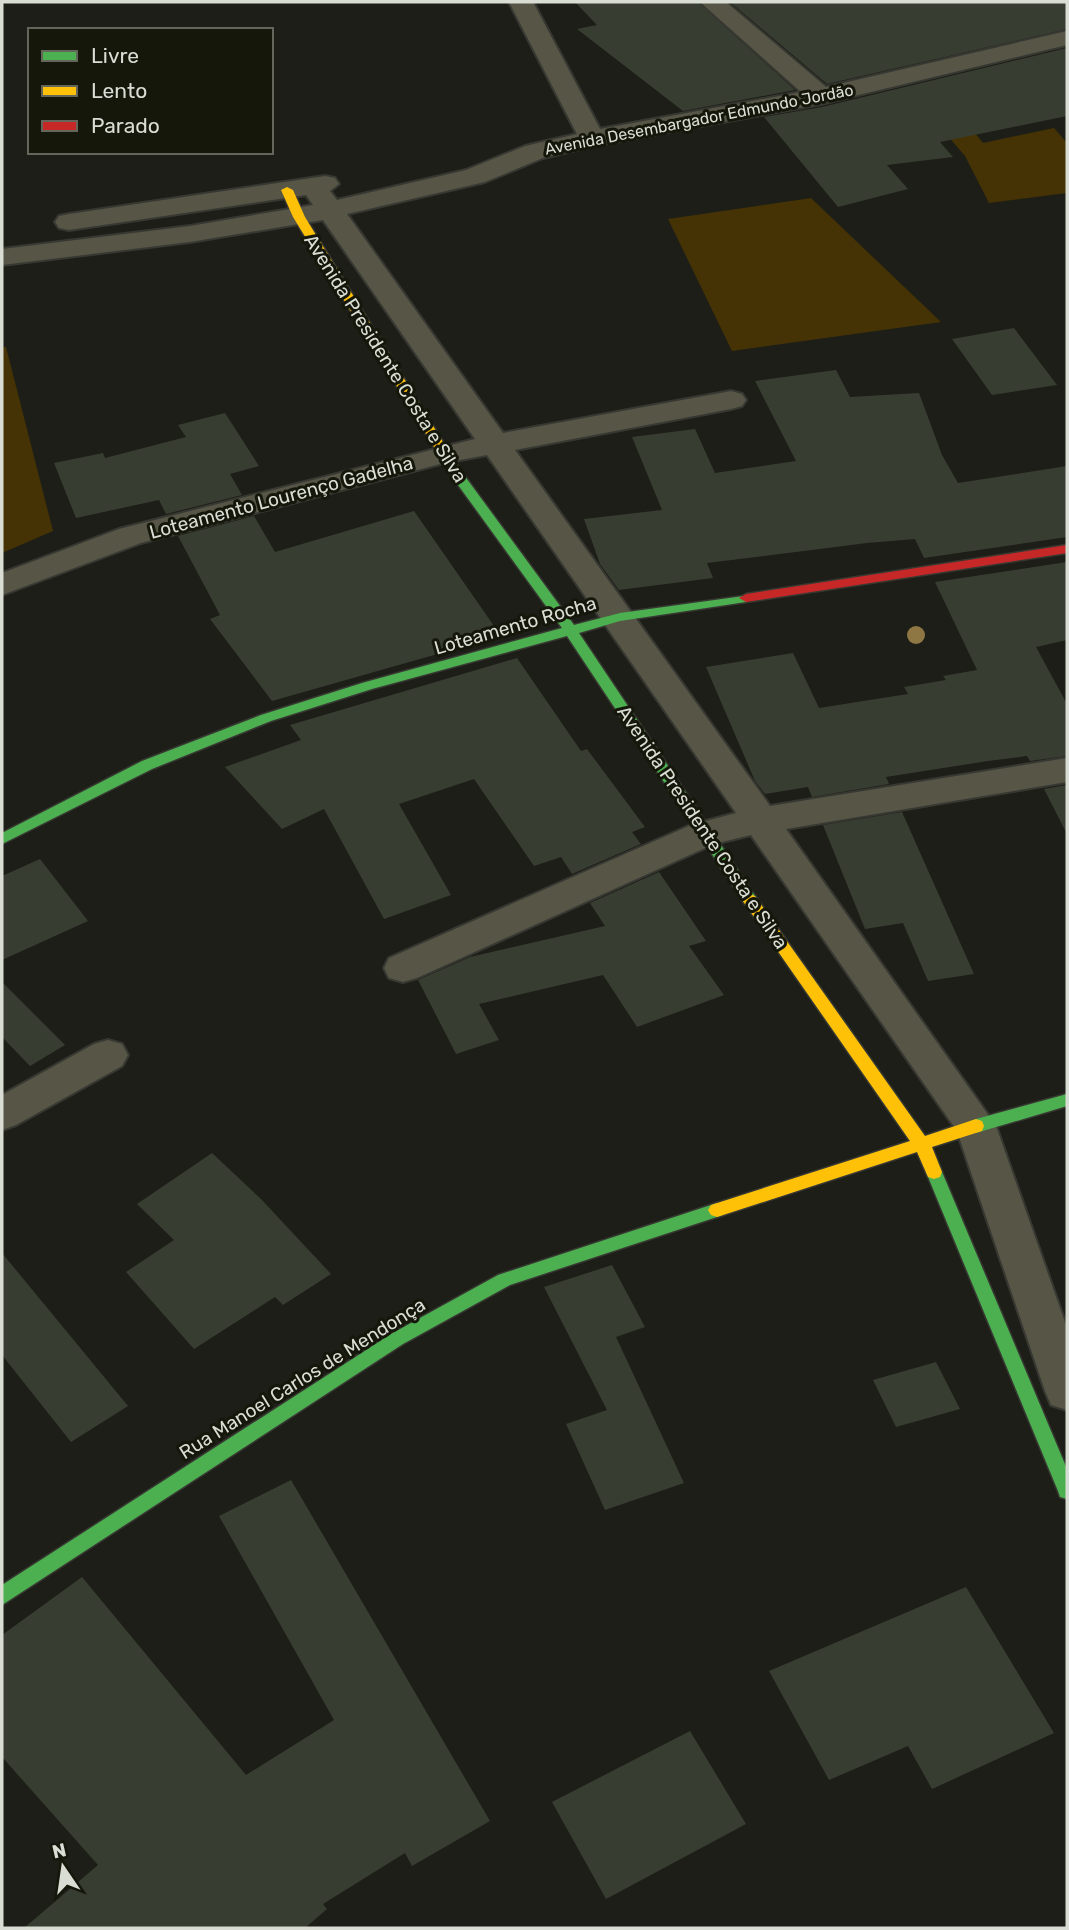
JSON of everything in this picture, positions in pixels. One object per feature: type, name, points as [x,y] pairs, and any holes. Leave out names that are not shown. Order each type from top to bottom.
[{"type":"street","points":[[521,2],[592,138]]},
{"type":"street","points":[[712,2],[821,96]]},
{"type":"street","name":"Avenida Desembargador Edmundo Jordão","points":[[2,257],[190,234],[307,201],[475,176],[501,168],[534,152],[592,138],[821,96],[1067,38]]},
{"type":"street","points":[[42,226],[307,201]]},
{"type":"street","name":"Avenida Presidente Costa e Silva","points":[[307,201],[495,444],[620,617],[976,1126],[1067,1391]]},
{"type":"street","name":"Avenida Presidente Costa e Silva","points":[[307,201],[442,454],[570,630],[704,834],[923,1146],[1067,1491]]},
{"type":"street","name":"Loteamento Lourenço Gadelha","points":[[2,585],[130,536],[442,454],[731,400]]},
{"type":"street","name":"Loteamento Rocha","points":[[2,839],[95,789],[169,755],[240,727],[570,630],[620,617],[1067,549]]},
{"type":"street","points":[[403,968],[704,834],[760,820],[1067,770]]},
{"type":"street","points":[[2,1114],[108,1055]]},
{"type":"street","name":"Rua Manoel Carlos de Mendonça","points":[[2,1596],[397,1339],[504,1280],[923,1146],[976,1126],[1067,1100]]},
{"type":"shaded area","points":[[940,89],[983,143],[1054,128],[1067,143],[1067,193],[989,203],[965,156],[910,92]]},
{"type":"shaded area","points":[[811,198],[941,322],[732,351],[668,219]]},
{"type":"shaded area","points":[[2,347],[6,347],[53,531],[2,553]]},
{"type":"building","points":[[575,2],[698,2],[795,90],[683,111],[577,29],[597,25]]},
{"type":"building","points":[[730,2],[1067,2],[1067,29],[827,84]]},
{"type":"building","points":[[1067,48],[1067,116],[940,142],[953,157],[887,165],[908,189],[838,207],[764,117],[822,107]]},
{"type":"building","points":[[1014,328],[1057,385],[992,395],[952,339]]},
{"type":"building","points":[[836,370],[850,397],[919,393],[942,455],[958,483],[1067,466],[1067,537],[924,558],[915,539],[867,543],[707,563],[713,578],[619,590],[600,564],[584,519],[662,510],[632,437],[695,429],[715,473],[796,461],[755,381]]},
{"type":"building","points":[[225,413],[259,466],[230,474],[242,495],[166,514],[159,500],[76,518],[54,463],[103,453],[105,458],[186,437],[178,425]]},
{"type":"building","points":[[414,511],[501,636],[272,701],[210,619],[220,615],[178,536],[254,516],[275,552]]},
{"type":"building","points":[[1067,562],[1067,640],[1036,647],[1067,704],[1067,756],[1030,761],[1027,756],[886,777],[889,784],[812,797],[808,787],[765,794],[755,781],[706,667],[793,653],[819,708],[908,694],[904,687],[946,680],[943,676],[977,670],[935,582]]},
{"type":"building","points":[[517,658],[581,751],[587,749],[645,827],[632,832],[641,844],[572,874],[561,857],[534,866],[474,779],[399,804],[451,895],[384,919],[324,809],[282,829],[225,767],[301,740],[290,725]]},
{"type":"building","points":[[1067,785],[1067,834],[1044,789]]},
{"type":"building","points":[[902,812],[974,974],[928,981],[903,923],[865,929],[823,825]]},
{"type":"building","points":[[40,859],[88,921],[2,960],[2,876]]},
{"type":"building","points":[[659,872],[706,941],[689,946],[724,995],[637,1027],[603,975],[479,1004],[499,1040],[456,1054],[418,980],[470,957],[605,926],[590,903]]},
{"type":"building","points":[[2,982],[65,1045],[30,1066],[2,1037]]},
{"type":"building","points":[[212,1153],[261,1199],[331,1274],[283,1305],[275,1297],[194,1349],[126,1272],[174,1240],[137,1204]]},
{"type":"building","points":[[2,1253],[128,1406],[71,1442],[2,1355]]},
{"type":"building","points":[[612,1265],[645,1327],[616,1337],[684,1483],[605,1510],[566,1424],[607,1410],[544,1287]]},
{"type":"building","points":[[936,1362],[960,1409],[896,1427],[873,1380]]},
{"type":"building","points":[[291,1480],[490,1821],[412,1866],[405,1853],[323,1904],[327,1909],[305,1928],[24,1928],[98,1865],[2,1757],[2,1635],[82,1577],[246,1775],[334,1720],[219,1516]]},
{"type":"building","points":[[966,1587],[1054,1733],[932,1789],[908,1746],[829,1780],[769,1671]]},
{"type":"building","points":[[690,1731],[746,1824],[606,1899],[552,1802]]},
{"type":"traffic: fast","points":[[459,478],[570,630],[750,900]]},
{"type":"traffic: fast","points":[[2,839],[147,765],[266,718],[367,686],[620,617],[746,598]]},
{"type":"traffic: fast","points":[[976,1126],[1067,1100]]},
{"type":"traffic: fast","points":[[934,1172],[1067,1491]]},
{"type":"traffic: fast","points":[[2,1596],[397,1339],[504,1280],[717,1210]]},
{"type":"traffic: slow","points":[[287,190],[299,217],[459,478]]},
{"type":"traffic: slow","points":[[750,900],[923,1146],[934,1172]]},
{"type":"traffic: slow","points":[[717,1210],[976,1126]]},
{"type":"traffic: jam","points":[[746,598],[1067,549]]}]
